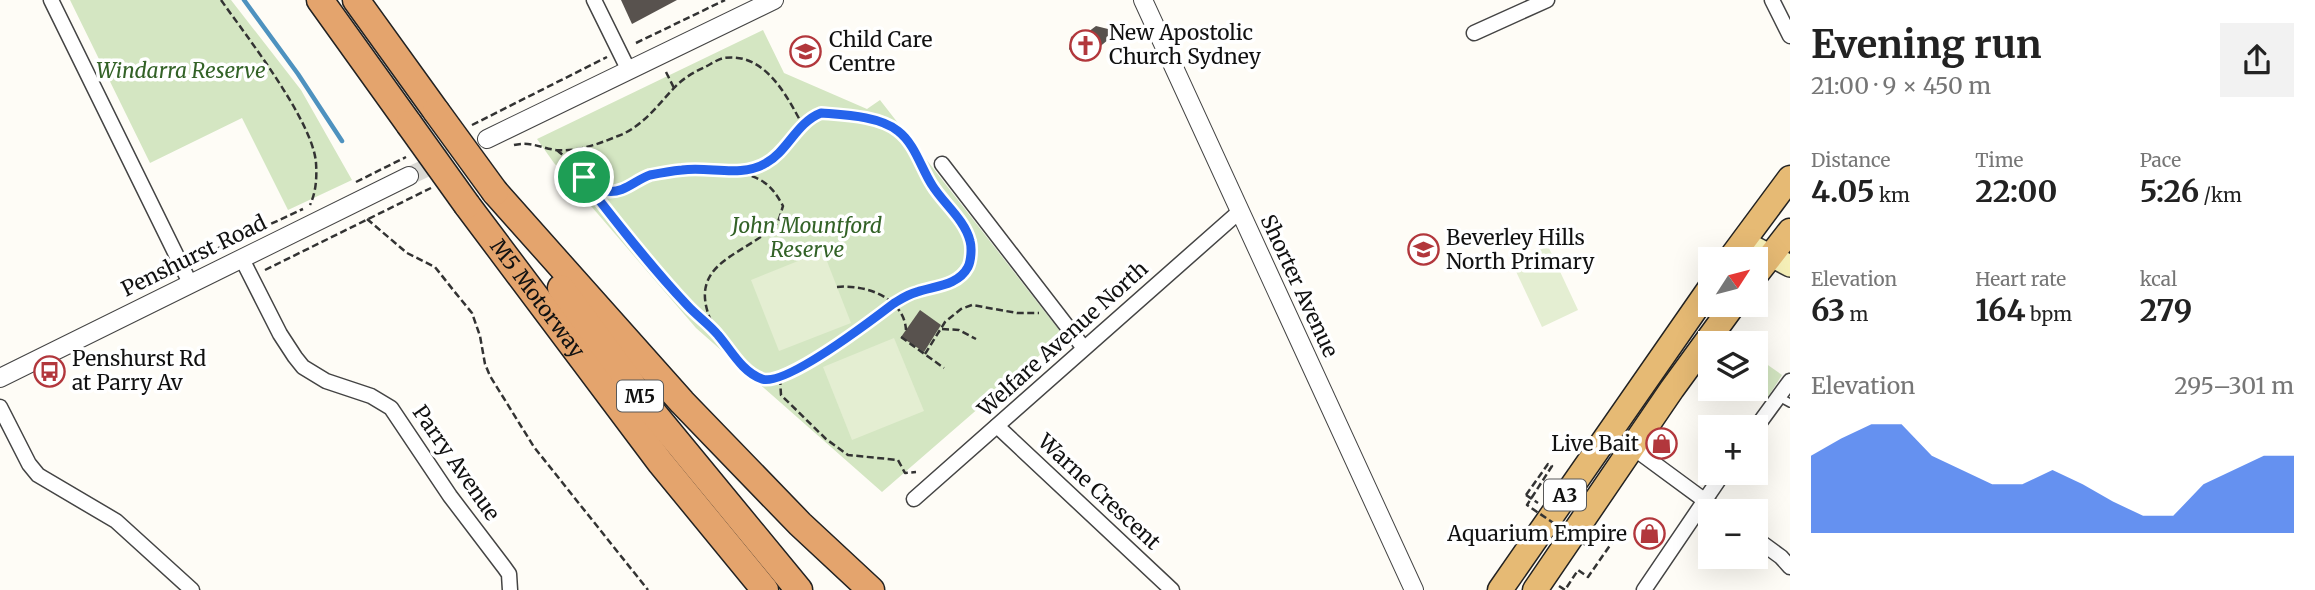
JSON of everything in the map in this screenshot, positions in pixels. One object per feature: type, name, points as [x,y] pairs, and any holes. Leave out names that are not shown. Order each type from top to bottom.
[{"type":"highway","name":"M5 Motorway","points":[[320,0],[467,205],[660,462],[765,590]]},
{"type":"highway","name":"M5 Motorway","points":[[356,0],[582,318],[650,409],[799,590]]},
{"type":"highway","points":[[1739,247],[1790,178]]},
{"type":"highway","points":[[495,192],[682,402],[800,524],[871,590]]},
{"type":"highway","name":"M5","points":[[467,205],[501,279],[610,426],[744,590]]},
{"type":"highway","points":[[1780,261],[1790,231]]},
{"type":"highway","name":"A3","points":[[1500,590],[1698,305]]},
{"type":"highway","name":"A3","points":[[1535,590],[1725,317]]},
{"type":"street","points":[[51,0],[190,283]]},
{"type":"street","points":[[594,0],[629,71]]},
{"type":"street","points":[[487,139],[774,0]]},
{"type":"street","name":"Shorter Avenue","points":[[1143,0],[1414,590]]},
{"type":"street","points":[[1474,33],[1547,0]]},
{"type":"street","points":[[1772,0],[1790,36]]},
{"type":"street","points":[[942,164],[1083,347]]},
{"type":"street","name":"Penshurst Road","points":[[0,378],[409,176]]},
{"type":"street","name":"Welfare Avenue North","points":[[914,499],[1240,211]]},
{"type":"street","name":"Parry Avenue","points":[[242,259],[280,334],[303,367],[326,382],[382,401],[398,416],[450,496],[504,567],[511,582],[510,590]]},
{"type":"street","points":[[1768,416],[1785,400],[1790,381]]},
{"type":"street","points":[[0,407],[29,464],[38,475],[117,521],[192,590]]},
{"type":"street","name":"Warne Crescent","points":[[997,426],[1172,590]]},
{"type":"street","points":[[1632,447],[1703,499]]},
{"type":"street","points":[[1644,590],[1698,509]]},
{"type":"street","points":[[1768,548],[1790,567]]},
{"type":"path","points":[[195,260],[310,205],[316,191],[316,161],[306,127],[264,60],[221,0]]},
{"type":"path","points":[[636,43],[725,0]]},
{"type":"path","points":[[601,60],[607,57]]},
{"type":"path","points":[[735,171],[767,163],[803,126],[821,113],[880,122],[900,132],[933,186],[966,230],[971,243],[970,256],[968,267],[961,275],[952,282],[917,291],[895,303],[837,344],[780,378],[771,381],[761,379],[736,359],[718,335],[644,256],[589,187],[581,169],[581,159],[586,149],[599,141],[632,129],[655,110],[674,88],[695,72],[722,58],[745,58],[764,69],[785,93],[803,126]]},
{"type":"path","points":[[557,150],[592,185],[606,191],[623,190],[649,176],[710,168],[753,176],[773,188],[783,206],[776,226],[725,259],[712,271],[703,290],[704,301],[718,335]]},
{"type":"path","points":[[265,270],[367,219],[407,253],[435,267],[472,313],[490,376],[534,447],[648,590]]},
{"type":"path","points":[[837,287],[860,288],[895,303],[904,316],[906,330]]},
{"type":"path","points":[[925,354],[953,314],[961,309],[972,305],[1017,313],[1038,313],[1052,307]]},
{"type":"path","points":[[942,329],[959,330],[976,339]]},
{"type":"path","points":[[901,337],[944,368]]},
{"type":"path","points":[[780,378],[782,394],[826,439],[848,455],[898,460],[905,473],[916,472]]},
{"type":"path","points":[[1541,504],[1526,495],[1548,464],[1552,466],[1527,505],[1587,546]]},
{"type":"path","points":[[1578,570],[1588,577],[1613,541],[1596,529]]},
{"type":"green space","name":"Windarra Reserve","points":[[70,0],[231,0],[301,90],[352,180],[288,210],[242,118],[150,163]]},
{"type":"green space","name":"John Mountford Reserve","points":[[763,30],[784,73],[867,109],[880,100],[1063,335],[882,492],[696,328],[554,163],[537,139]]},
{"type":"green space","points":[[1548,246],[1578,310],[1542,327],[1512,263]]},
{"type":"green space","points":[[823,251],[851,323],[779,351],[751,280]]},
{"type":"green space","points":[[894,338],[924,411],[852,440],[823,367]]},
{"type":"green space","points":[[1768,365],[1782,375],[1768,397]]},
{"type":"building","points":[[621,0],[677,0],[632,24]]},
{"type":"building","name":"New Apostolic Church Sydney","points":[[1096,26],[1108,29],[1109,39],[1097,49],[1095,57],[1081,61],[1076,59],[1069,49],[1071,37],[1080,31],[1088,32]]},
{"type":"building","points":[[920,310],[941,325],[924,352],[901,337]]},
{"type":"waterway","points":[[244,0],[298,74],[342,141]]},
{"type":"tunnel","points":[[409,176],[487,139]]},
{"type":"place","name":"New Apostolic Church Sydney","points":[[1086,45]]},
{"type":"place","name":"Child Care Centre","points":[[806,52]]},
{"type":"place","name":"Beverley Hills North Primary","points":[[1423,250]]},
{"type":"place","name":"Penshurst Rd at Parry Av","points":[[49,371]]},
{"type":"place","name":"Live Bait","points":[[1662,444]]},
{"type":"place","name":"Aquarium Empire","points":[[1650,534]]},
{"type":"route","points":[[821,113],[880,122],[900,132],[933,186],[966,230],[971,243],[968,267],[952,282],[903,297],[837,344],[780,378],[771,381],[761,379],[736,359],[718,335],[688,306],[613,219],[584,177],[592,185],[606,191],[623,190],[649,176],[683,170],[745,170],[759,167],[775,157],[792,136],[821,113]]}]
